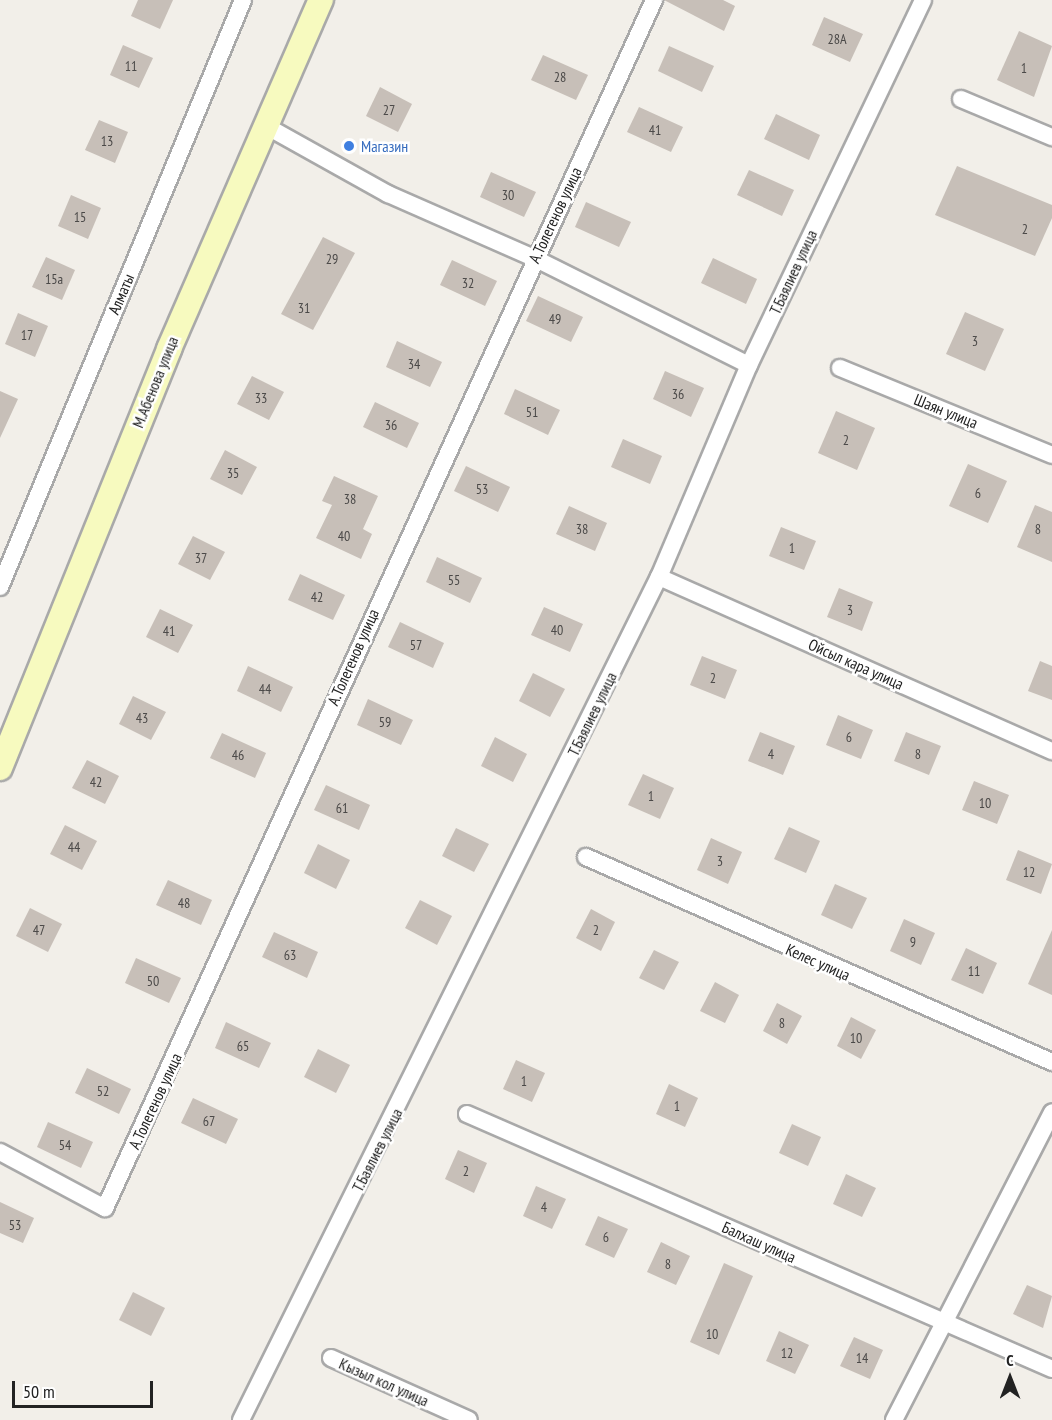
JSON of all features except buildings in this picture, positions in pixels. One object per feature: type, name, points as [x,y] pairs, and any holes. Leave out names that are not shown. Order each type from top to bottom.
[{"type":"main road","name":"М.Абенова улица","points":[[0,768],[264,125],[321,0]]},
{"type":"street","name":"Алматы","points":[[0,587],[243,0]]},
{"type":"street","name":"А.Толегенов улица","points":[[0,1152],[105,1208],[534,258],[654,0]]},
{"type":"street","name":"Т.Баялиев улица","points":[[241,1420],[659,577],[749,365],[923,0]]},
{"type":"street","points":[[961,99],[1052,137]]},
{"type":"street","points":[[264,125],[388,194],[534,258],[749,365]]},
{"type":"street","name":"Шаян улица","points":[[840,368],[1052,455]]},
{"type":"street","name":"Ойсыл кара улица","points":[[659,577],[1052,751]]},
{"type":"street","name":"Келес улица","points":[[586,857],[1052,1062]]},
{"type":"street","points":[[894,1420],[940,1323],[1052,1112]]},
{"type":"street","name":"Балхаш улица","points":[[466,1114],[1052,1370]]},
{"type":"street","name":"Кызыл кол улица","points":[[331,1358],[469,1420]]},
{"type":"place","name":"Магазин","points":[[349,146]]}]
